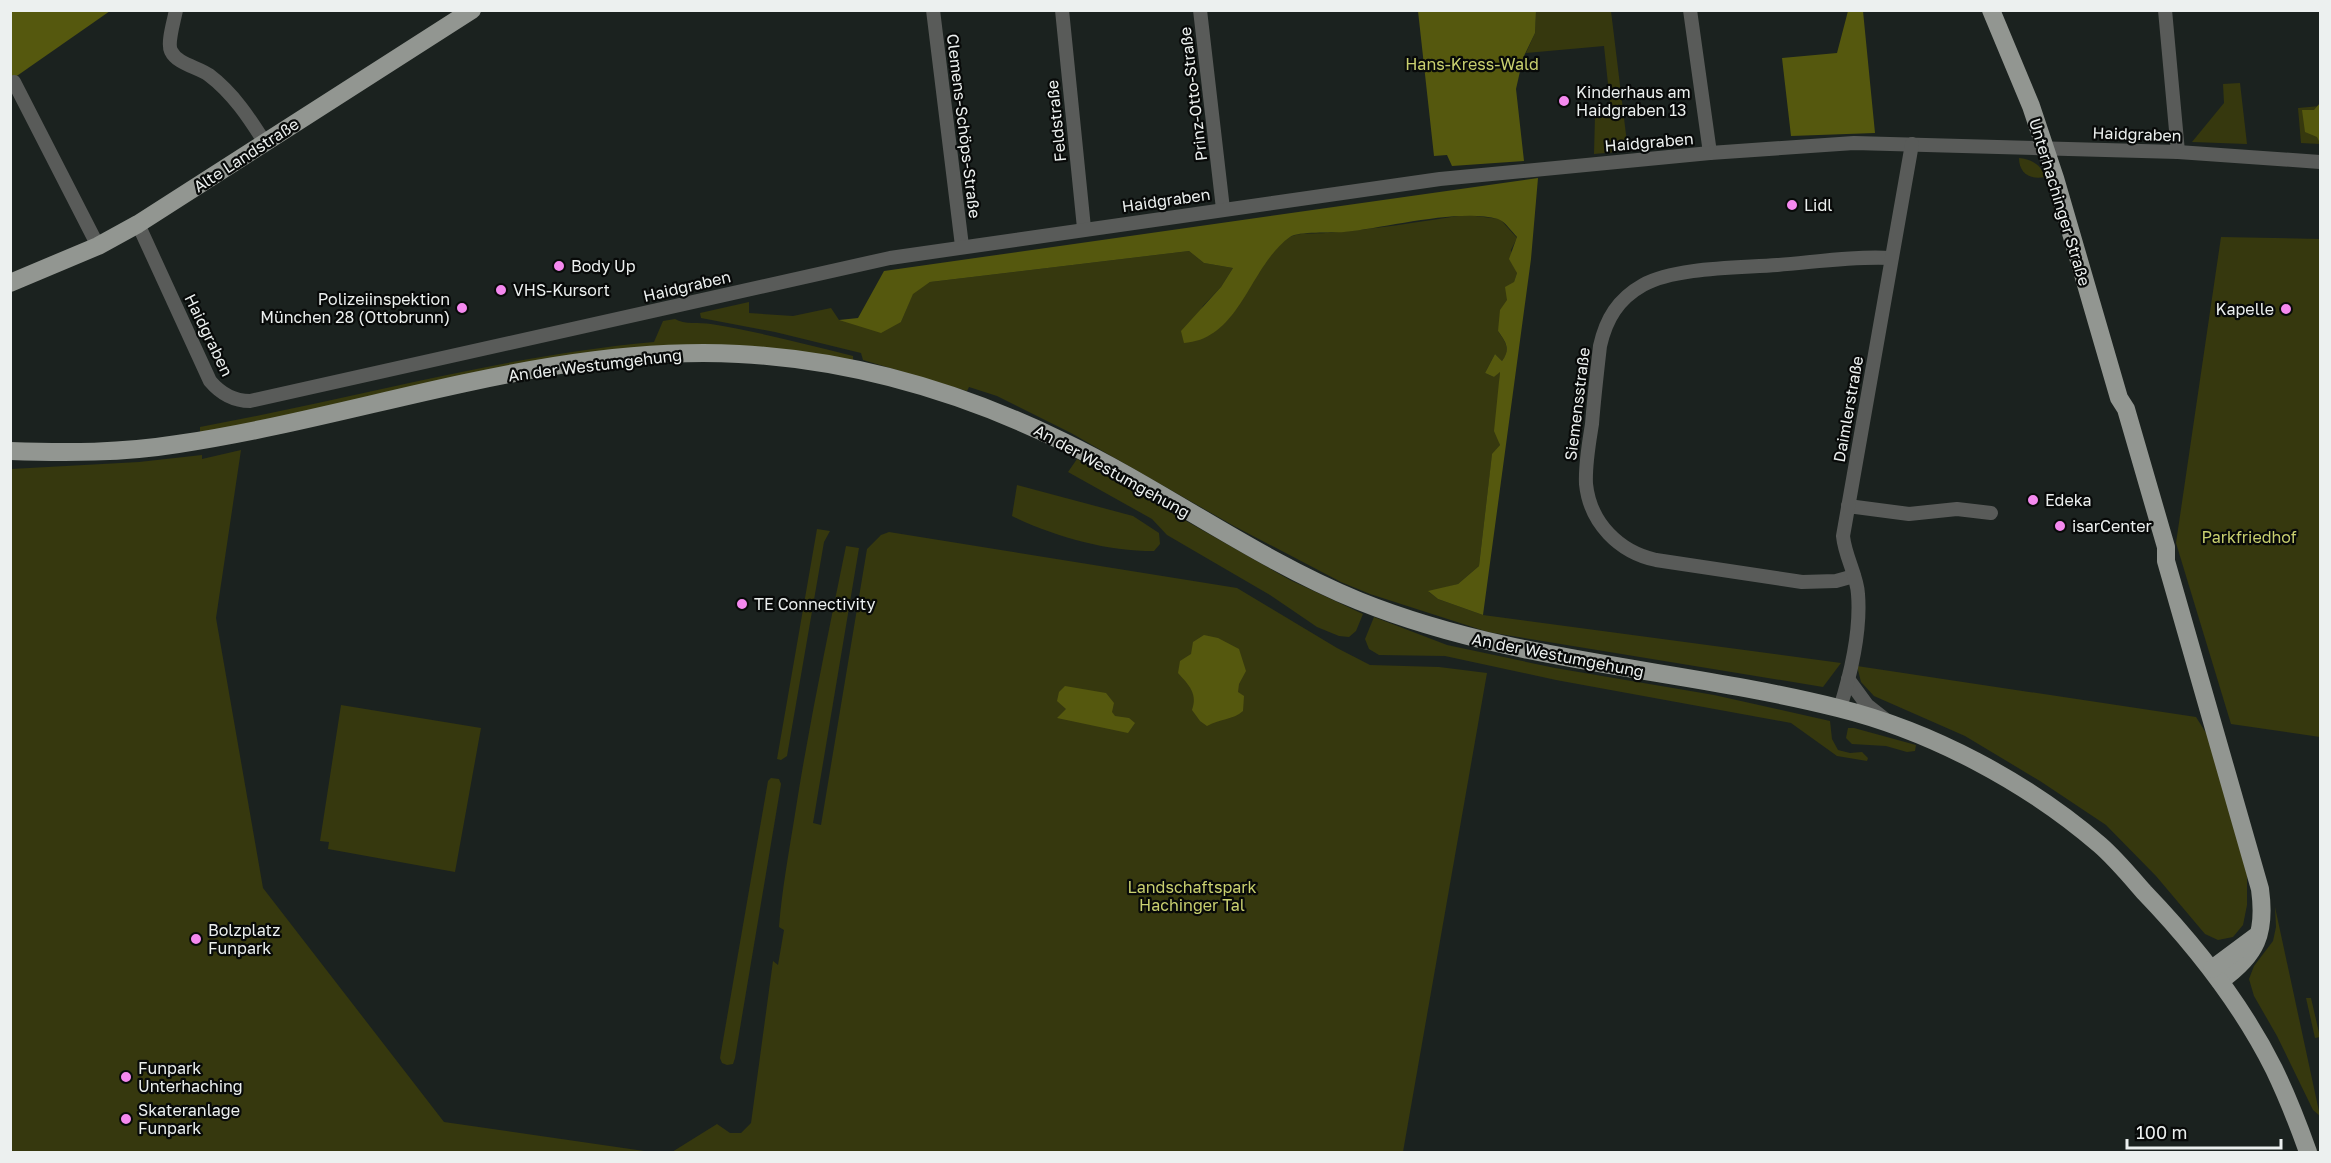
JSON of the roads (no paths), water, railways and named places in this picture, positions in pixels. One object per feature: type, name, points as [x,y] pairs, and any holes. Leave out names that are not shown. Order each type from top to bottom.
[{"type":"main road","name":"Alte Landstraße","points":[[10,283],[98,246],[138,224],[472,10]]},
{"type":"main road","name":"Unterhachinger Straße","points":[[1991,10],[2029,100],[2045,148],[2119,398],[2118,411],[2121,423],[2158,549],[2166,561],[2260,889],[2262,915],[2258,933],[2254,947],[2242,964]]},
{"type":"main road","name":"An der Westumgehung","points":[[10,451],[110,452],[180,444],[465,383],[560,366],[651,356],[715,354],[801,361],[899,379],[990,409],[1065,442],[1295,572],[1398,616],[1488,643],[1840,708],[1932,739],[1988,769],[2102,846],[2171,921],[2216,975],[2244,1017],[2275,1071],[2308,1152]]},
{"type":"main road","points":[[2216,975],[2258,933]]},
{"type":"main road","points":[[2216,975],[2242,964],[2240,988],[2244,1017]]},
{"type":"street","points":[[176,10],[168,45],[172,54],[177,59],[210,76],[244,111],[265,144]]},
{"type":"street","name":"Clemens-Schöps-Straße","points":[[933,10],[962,246]]},
{"type":"street","name":"Feldstraße","points":[[1062,10],[1084,228]]},
{"type":"street","name":"Prinz-Otto-Straße","points":[[1200,10],[1223,209]]},
{"type":"street","points":[[1690,10],[1710,153]]},
{"type":"street","points":[[2164,10],[2178,152]]},
{"type":"street","points":[[14,82],[98,246]]},
{"type":"street","name":"Haidgraben","points":[[138,224],[210,381],[222,393],[232,398],[250,401],[890,258],[1084,228],[1440,179],[1797,146],[1912,144],[2178,152],[2320,162]]},
{"type":"street","name":"Daimlerstraße","points":[[1840,708],[1854,648],[1858,608],[1858,594],[1843,537],[1912,144]]},
{"type":"street","name":"Siemensstraße","points":[[1854,576],[1836,581],[1802,582],[1656,561],[1637,555],[1620,545],[1603,527],[1593,510],[1586,484],[1600,346],[1605,327],[1613,311],[1631,293],[1653,280],[1691,272],[1891,258]]},
{"type":"street","points":[[1848,506],[1910,514],[1957,509],[1991,513]]},
{"type":"street","points":[[1848,679],[1867,705],[1889,724]]},
{"type":"place","name":"Kinderhaus am Haidgraben 13","points":[[1564,101]]},
{"type":"place","name":"Lidl","points":[[1792,205]]},
{"type":"place","name":"Body Up","points":[[559,266]]},
{"type":"place","name":"VHS-Kursort","points":[[501,290]]},
{"type":"place","name":"Polizeiinspektion München 28 (Ottobrunn)","points":[[462,308]]},
{"type":"place","name":"Kapelle","points":[[2286,309]]},
{"type":"place","name":"Edeka","points":[[2033,500]]},
{"type":"place","name":"isarCenter","points":[[2060,526]]},
{"type":"place","name":"TE Connectivity","points":[[742,604]]},
{"type":"place","name":"Bolzplatz Funpark","points":[[196,939]]},
{"type":"place","name":"Funpark Unterhaching","points":[[126,1077]]},
{"type":"place","name":"Skateranlage Funpark","points":[[126,1119]]},
{"type":"park label","name":"Hans-Kress-Wald","points":[[1472,64]]},
{"type":"park label","name":"Parkfriedhof","points":[[2249,537]]},
{"type":"park label","name":"Landschaftspark Hachinger Tal","points":[[1192,896]]}]
